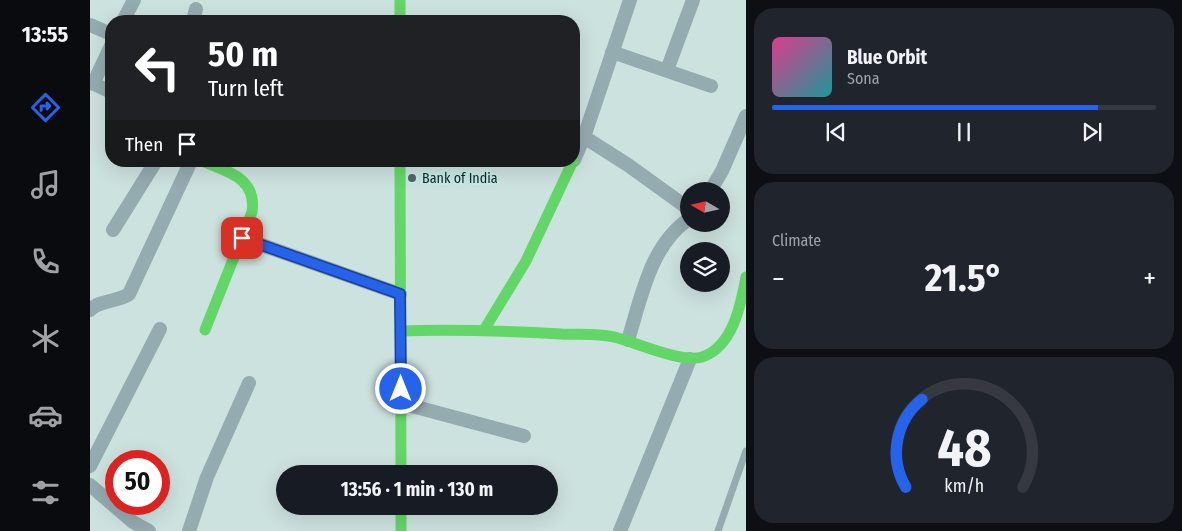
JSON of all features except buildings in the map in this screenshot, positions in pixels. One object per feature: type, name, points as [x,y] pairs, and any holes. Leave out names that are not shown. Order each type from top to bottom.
[{"type":"street","points":[[126,15],[134,0]]},
{"type":"street","points":[[400,0],[400,15]]},
{"type":"street","points":[[580,147],[630,0]]},
{"type":"street","points":[[667,70],[693,0]]},
{"type":"street","points":[[90,25],[105,31]]},
{"type":"street","points":[[612,52],[711,86]]},
{"type":"street","points":[[105,57],[91,83],[105,89]]},
{"type":"street","points":[[715,182],[746,116]]},
{"type":"street","points":[[584,137],[628,165],[680,203]]},
{"type":"street","points":[[113,230],[152,167]]},
{"type":"street","points":[[90,310],[94,305],[115,301],[129,294],[188,167]]},
{"type":"street","points":[[205,330],[252,212],[252,191],[243,181],[214,167]]},
{"type":"street","points":[[400,167],[401,465]]},
{"type":"street","points":[[484,330],[526,261],[571,167]]},
{"type":"street","points":[[628,340],[647,279],[673,232],[680,226]]},
{"type":"street","points":[[242,238],[400,294]]},
{"type":"street","points":[[401,331],[484,330],[576,334],[628,340],[690,359],[702,358],[717,350],[726,337],[743,292],[746,277]]},
{"type":"street","points":[[90,466],[160,328]]},
{"type":"street","points":[[620,531],[690,359]]},
{"type":"street","points":[[189,531],[207,478],[249,383]]},
{"type":"street","points":[[401,403],[524,436]]},
{"type":"street","points":[[90,485],[133,522],[150,531]]},
{"type":"street","points":[[400,531],[401,515]]},
{"type":"lane","points":[[718,531],[746,451]]},
{"type":"traffic: fast","points":[[400,0],[400,15]]},
{"type":"traffic: fast","points":[[205,330],[252,212],[250,191],[245,184],[231,173],[216,167]]},
{"type":"traffic: fast","points":[[400,167],[401,465]]},
{"type":"traffic: fast","points":[[484,330],[526,261],[570,167]]},
{"type":"traffic: fast","points":[[401,331],[441,330],[604,335],[672,355],[694,358],[702,357],[713,352],[728,334],[738,312],[746,277]]},
{"type":"traffic: fast","points":[[401,515],[401,531]]},
{"type":"place","name":"Bank of India","points":[[412,178]]},
{"type":"route","points":[[242,238],[400,294],[401,389]]}]
